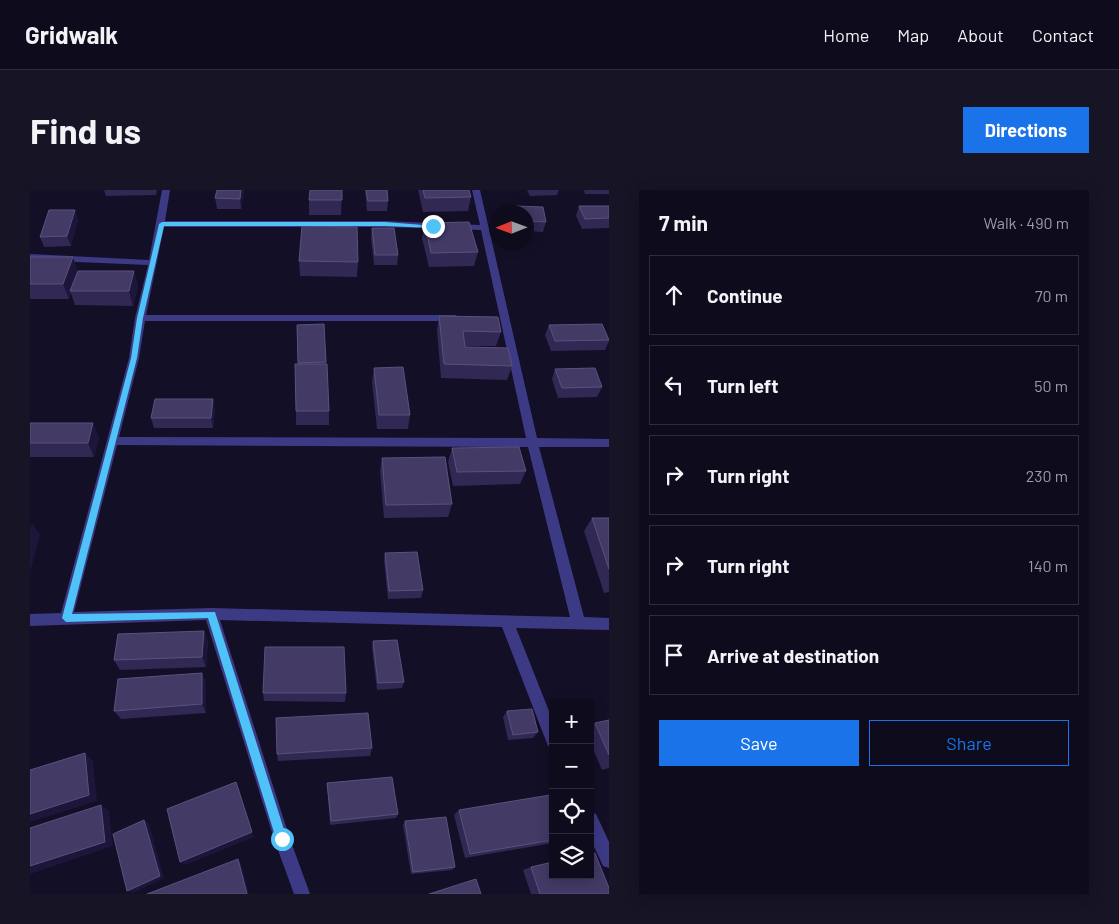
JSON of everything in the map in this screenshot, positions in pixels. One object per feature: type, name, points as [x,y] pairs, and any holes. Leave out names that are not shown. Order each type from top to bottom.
[{"type":"street","points":[[66,618],[134,358],[140,318],[162,224],[166,190]]},
{"type":"street","points":[[476,190],[486,228],[500,318],[579,624]]},
{"type":"street","points":[[162,224],[385,224],[486,228]]},
{"type":"street","points":[[30,257],[153,263]]},
{"type":"street","points":[[140,318],[466,318]]},
{"type":"street","points":[[112,441],[609,443]]},
{"type":"street","points":[[212,614],[282,839],[302,894]]},
{"type":"street","points":[[30,620],[212,614],[609,624]]},
{"type":"street","points":[[506,620],[549,731]]},
{"type":"street","points":[[594,828],[609,860]]},
{"type":"building","points":[[217,190],[241,190],[240,199],[215,198]]},
{"type":"building","points":[[310,190],[342,190],[342,200],[309,200]]},
{"type":"building","points":[[366,190],[387,190],[388,201],[368,201]]},
{"type":"building","points":[[423,190],[469,190],[471,197],[425,198]]},
{"type":"building","points":[[579,206],[609,206],[609,218],[585,219]]},
{"type":"building","points":[[534,207],[543,207],[546,222],[534,221]]},
{"type":"building","points":[[49,210],[75,210],[67,236],[40,237]]},
{"type":"building","points":[[469,222],[478,252],[431,253],[425,223]]},
{"type":"building","points":[[302,226],[357,227],[358,262],[299,261]]},
{"type":"building","points":[[372,228],[394,228],[398,255],[375,255]]},
{"type":"building","points":[[30,257],[73,257],[63,284],[30,284]]},
{"type":"building","points":[[78,271],[134,271],[129,291],[70,291]]},
{"type":"building","points":[[439,316],[498,317],[501,332],[463,331],[465,347],[508,348],[512,366],[444,364]]},
{"type":"building","points":[[324,324],[326,362],[298,363],[297,325]]},
{"type":"building","points":[[602,324],[609,340],[555,341],[549,325]]},
{"type":"building","points":[[295,364],[327,364],[329,411],[296,411]]},
{"type":"building","points":[[403,367],[410,415],[379,415],[374,368]]},
{"type":"building","points":[[595,368],[602,387],[562,388],[555,369]]},
{"type":"building","points":[[155,399],[213,399],[211,418],[151,418]]},
{"type":"building","points":[[30,423],[93,423],[88,443],[30,443]]},
{"type":"building","points":[[519,447],[526,471],[457,472],[452,448]]},
{"type":"building","points":[[445,457],[452,504],[386,505],[382,458]]},
{"type":"building","points":[[592,518],[609,518],[609,569]]},
{"type":"building","points":[[417,552],[423,590],[389,591],[385,553]]},
{"type":"building","points":[[204,631],[202,657],[114,660],[118,634]]},
{"type":"building","points":[[397,640],[404,682],[378,683],[373,641]]},
{"type":"building","points":[[265,647],[344,647],[346,693],[263,693]]},
{"type":"building","points":[[202,673],[202,704],[114,711],[118,679]]},
{"type":"building","points":[[532,709],[538,732],[513,735],[507,711]]},
{"type":"building","points":[[368,713],[372,748],[277,754],[276,718]]},
{"type":"building","points":[[609,720],[609,755],[595,723]]},
{"type":"building","points":[[85,753],[89,795],[30,814],[30,770]]},
{"type":"building","points":[[392,777],[398,814],[331,821],[327,783]]},
{"type":"building","points":[[236,782],[252,832],[180,862],[167,809]]},
{"type":"building","points":[[549,795],[549,841],[470,854],[459,810]]},
{"type":"building","points":[[101,805],[105,842],[30,866],[30,828]]},
{"type":"building","points":[[446,817],[455,867],[413,872],[405,821]]},
{"type":"building","points":[[144,820],[160,876],[127,891],[113,834]]},
{"type":"building","points":[[594,853],[609,888],[609,894],[540,894],[531,867],[549,863],[549,879],[594,879]]},
{"type":"building","points":[[238,859],[247,894],[147,894]]},
{"type":"building","points":[[476,879],[481,894],[429,894]]},
{"type":"route","points":[[282,839],[212,614],[66,618],[134,358],[140,318],[162,224],[385,224],[433,226]]}]
